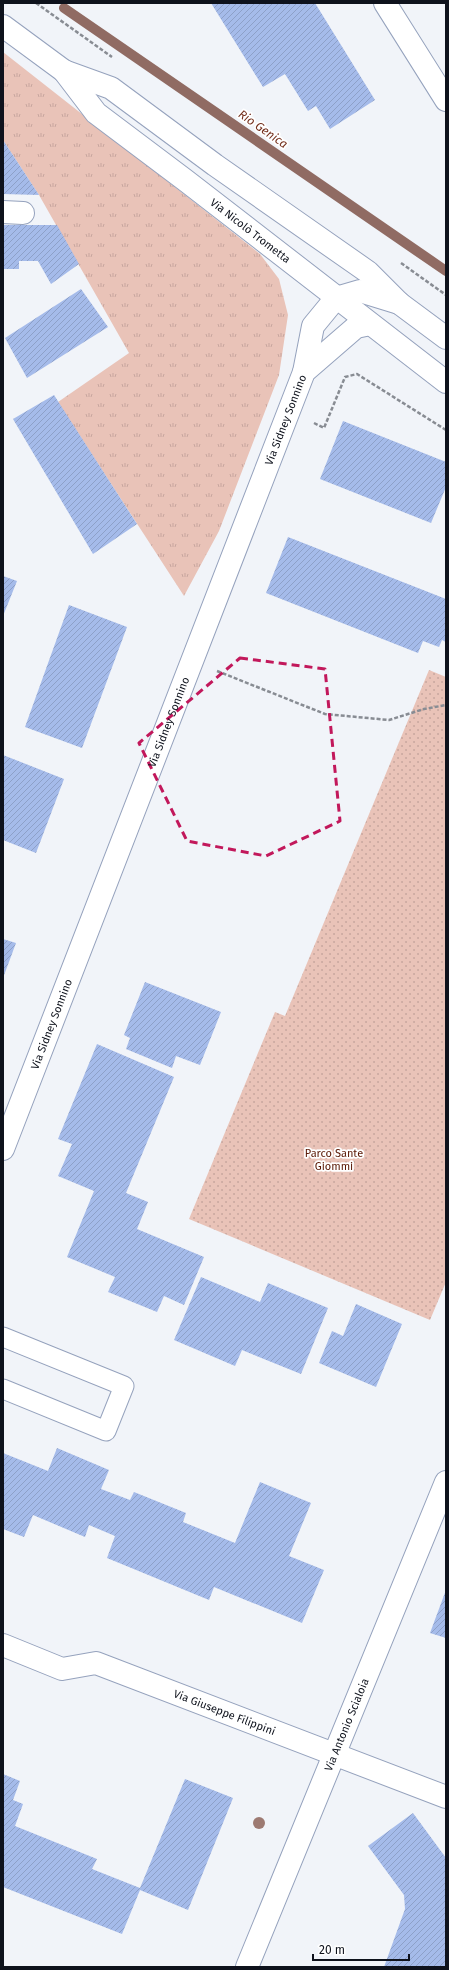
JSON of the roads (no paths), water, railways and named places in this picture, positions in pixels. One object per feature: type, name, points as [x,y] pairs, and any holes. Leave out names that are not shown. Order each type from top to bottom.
[{"type":"street","points":[[385,3],[446,100]]},
{"type":"street","name":"Via Nicolò Trometta","points":[[3,26],[64,71],[96,113],[446,382]]},
{"type":"street","name":"Via Nicolò Trometta","points":[[64,71],[111,88],[216,165],[368,272],[399,303],[446,338]]},
{"type":"street","points":[[304,372],[313,326],[336,298],[360,291],[399,303]]},
{"type":"street","name":"Via Sidney Sonnino","points":[[3,1149],[304,372],[356,327],[370,324]]},
{"type":"street","name":"Via Antonio Scialoia","points":[[246,1967],[446,1482]]},
{"type":"street","name":"Via Giuseppe Filippini","points":[[3,1645],[62,1670],[96,1663],[446,1797]]},
{"type":"lane","points":[[3,1338],[124,1386],[106,1431],[3,1389]]},
{"type":"waterway","name":"Rio Genica","points":[[64,8],[446,271]]},
{"type":"park label","name":"Parco Sante Giommi","points":[[334,1159]]}]
